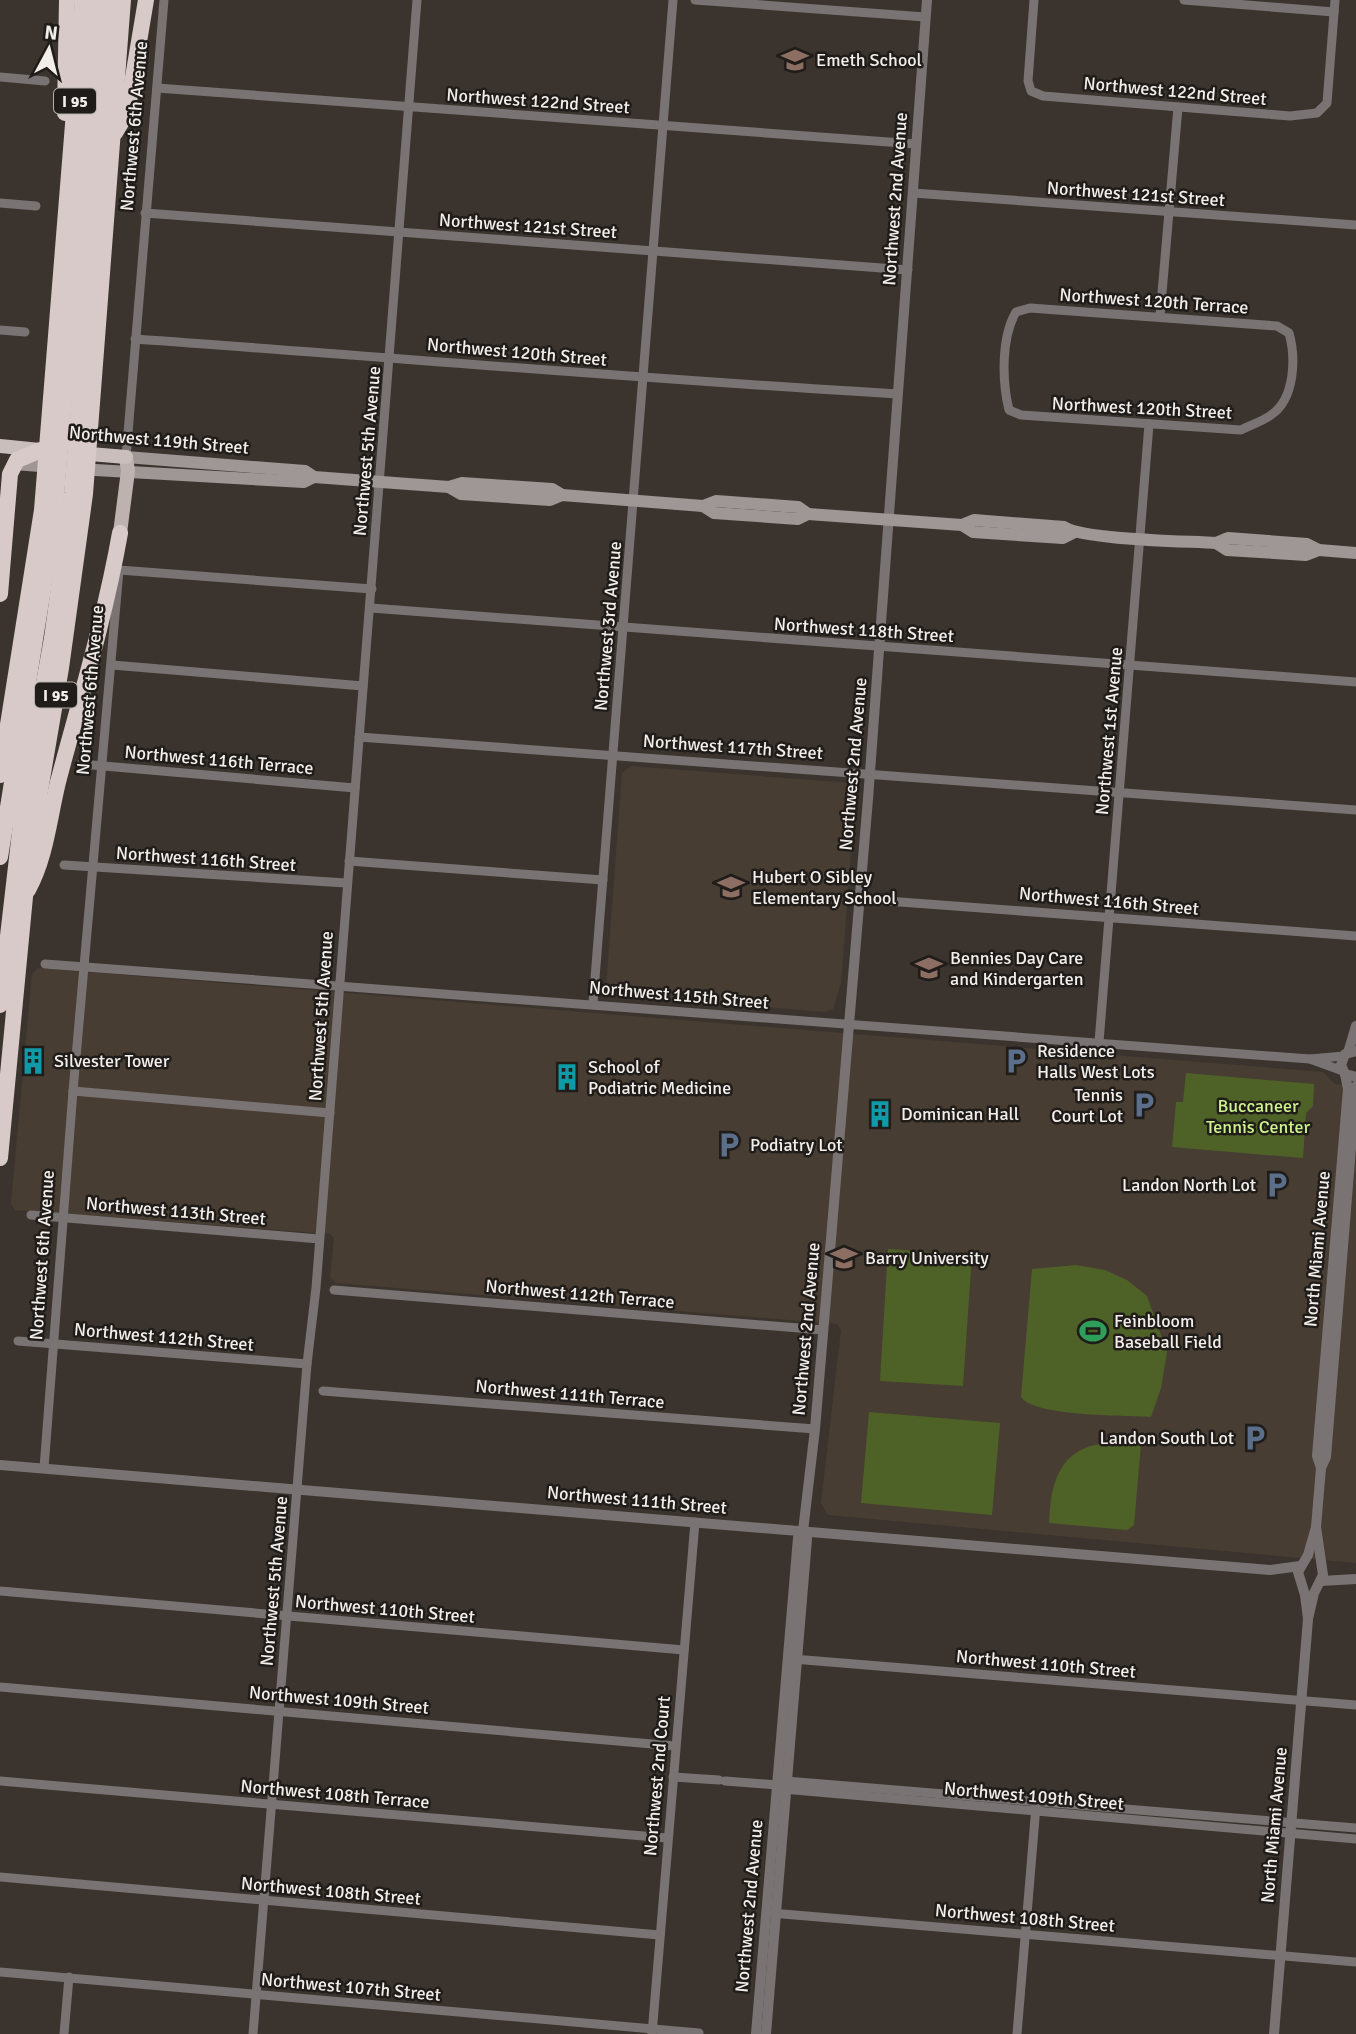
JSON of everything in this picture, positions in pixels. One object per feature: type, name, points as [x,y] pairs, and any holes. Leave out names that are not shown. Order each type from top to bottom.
[{"type":"highway","points":[[67,0],[67,202]]},
{"type":"highway","name":"I 95","points":[[0,775],[35,570],[65,493],[71,420],[67,202],[83,0]]},
{"type":"highway","points":[[71,420],[97,0]]},
{"type":"highway","points":[[71,420],[111,0]]},
{"type":"highway","name":"I 95","points":[[0,1158],[71,420],[112,139],[123,0]]},
{"type":"highway","points":[[112,139],[127,113],[146,0]]},
{"type":"highway","name":"Northwest 119th Street","points":[[0,446],[127,464]]},
{"type":"highway","points":[[0,594],[9,474],[7,464],[41,450]]},
{"type":"highway","points":[[0,857],[45,586],[65,493]]},
{"type":"highway","points":[[0,1005],[25,789],[54,626],[65,493]]},
{"type":"highway","points":[[25,895],[38,871],[57,787],[110,588],[120,533]]},
{"type":"main road","name":"Northwest 119th Street","points":[[7,464],[127,464],[305,471],[314,477],[449,487],[461,494],[550,500],[562,495],[703,506],[716,501],[798,507],[808,514],[962,525],[974,520],[1064,527],[1073,533],[1216,543],[1227,550],[1306,555],[1318,550],[1356,553]]},
{"type":"main road","name":"Northwest 6th Avenue","points":[[120,533],[127,464]]},
{"type":"street","name":"Northwest 6th Avenue","points":[[127,464],[164,0]]},
{"type":"street","name":"Northwest 5th Avenue","points":[[253,2034],[307,1364],[313,1325],[346,883],[371,608],[417,0]]},
{"type":"street","name":"Northwest 3rd Avenue","points":[[593,1003],[673,0]]},
{"type":"street","points":[[695,0],[925,17]]},
{"type":"street","name":"Northwest 2nd Avenue","points":[[756,2034],[783,1786],[798,1538],[803,1531],[815,1429],[860,899],[927,0]]},
{"type":"street","name":"Northwest 122nd Street","points":[[1034,0],[1028,81],[1031,91],[1042,96],[1290,116],[1318,113],[1327,103],[1334,12]]},
{"type":"street","points":[[1184,0],[1334,12],[1335,0]]},
{"type":"street","points":[[0,77],[45,81]]},
{"type":"street","name":"Northwest 122nd Street","points":[[157,88],[916,144]]},
{"type":"street","points":[[1160,316],[1178,107]]},
{"type":"street","name":"Northwest 121st Street","points":[[913,193],[1356,225]]},
{"type":"street","points":[[0,204],[36,206]]},
{"type":"street","name":"Northwest 121st Street","points":[[145,213],[908,270]]},
{"type":"street","name":"Northwest 120th Terrace","points":[[1009,410],[1004,391],[1009,324],[1016,312],[1030,308],[1277,326],[1289,333],[1293,348],[1292,371],[1285,402],[1271,416]]},
{"type":"street","points":[[0,330],[25,332]]},
{"type":"street","name":"Northwest 120th Street","points":[[135,339],[391,357],[643,379],[897,394]]},
{"type":"street","name":"Northwest 120th Street","points":[[1009,410],[1021,415],[1044,418],[1241,430],[1271,416]]},
{"type":"street","name":"Northwest 1st Avenue","points":[[1100,1042],[1107,918],[1132,666],[1149,424]]},
{"type":"street","name":"Northwest 6th Avenue","points":[[44,1468],[73,1091],[112,665],[120,533]]},
{"type":"street","points":[[119,570],[372,589]]},
{"type":"street","name":"Northwest 118th Street","points":[[371,608],[1356,682]]},
{"type":"street","points":[[112,665],[363,686]]},
{"type":"street","name":"Northwest 117th Street","points":[[359,737],[1356,810]]},
{"type":"street","name":"Northwest 116th Terrace","points":[[81,764],[355,788]]},
{"type":"street","points":[[349,861],[603,880]]},
{"type":"street","name":"Northwest 116th Street","points":[[64,865],[346,883]]},
{"type":"street","name":"Northwest 116th Street","points":[[860,899],[1356,936]]},
{"type":"street","name":"Northwest 115th Street","points":[[45,964],[84,969],[593,1003],[1310,1059]]},
{"type":"street","points":[[1310,1059],[1349,1053],[1356,1026]]},
{"type":"street","name":"North Miami Avenue","points":[[1341,1217],[1349,1053]]},
{"type":"street","points":[[1310,1059],[1348,1074]]},
{"type":"street","name":"North Miami Avenue","points":[[1321,1566],[1316,1527],[1321,1468],[1326,1457],[1329,1358],[1356,1086]]},
{"type":"street","points":[[73,1091],[330,1113]]},
{"type":"street","name":"Northwest 113th Street","points":[[31,1215],[318,1239]]},
{"type":"street","name":"Northwest 112th Terrace","points":[[334,1290],[823,1330]]},
{"type":"street","name":"Northwest 112th Street","points":[[18,1341],[307,1364]]},
{"type":"street","name":"Northwest 111th Terrace","points":[[323,1391],[815,1429]]},
{"type":"street","name":"Northwest 111th Street","points":[[0,1465],[1270,1570],[1302,1564]]},
{"type":"street","name":"Northwest 2nd Court","points":[[652,2032],[695,1522]]},
{"type":"street","name":"North Miami Avenue","points":[[1302,1564],[1316,1527]]},
{"type":"street","points":[[1310,1561],[1356,1577],[1301,1583],[1297,1575],[1302,1564],[1310,1561]]},
{"type":"street","points":[[1319,1583],[1321,1566]]},
{"type":"street","name":"Northwest 111th Street","points":[[1270,1570],[1301,1583]]},
{"type":"street","name":"North Miami Avenue","points":[[1301,1583],[1308,1619]]},
{"type":"street","name":"North Miami Avenue","points":[[1274,2034],[1308,1619],[1319,1583]]},
{"type":"street","name":"Northwest 110th Street","points":[[0,1591],[684,1650]]},
{"type":"street","name":"Northwest 110th Street","points":[[792,1659],[1356,1705]]},
{"type":"street","name":"Northwest 109th Street","points":[[0,1687],[675,1746]]},
{"type":"street","name":"Northwest 109th Street","points":[[673,1777],[1036,1806],[1123,1814],[1206,1826],[1291,1828]]},
{"type":"street","name":"Northwest 108th Terrace","points":[[0,1781],[667,1838]]},
{"type":"street","points":[[1017,2034],[1036,1806]]},
{"type":"street","name":"Northwest 109th Street","points":[[1123,1814],[1207,1816],[1291,1828]]},
{"type":"street","points":[[1206,1826],[1207,1816]]},
{"type":"street","points":[[1291,1828],[1356,1828]]},
{"type":"street","points":[[1291,1828],[1356,1839]]},
{"type":"street","name":"Northwest 108th Street","points":[[0,1877],[660,1935]]},
{"type":"street","name":"Northwest 2nd Avenue","points":[[766,2034],[771,1912]]},
{"type":"street","name":"Northwest 108th Street","points":[[771,1912],[1356,1962]]},
{"type":"street","name":"Northwest 107th Street","points":[[0,1972],[652,2032],[699,2033]]},
{"type":"street","points":[[64,2034],[69,1977]]},
{"type":"shaded area","name":"Hubert O Sibley Elementary School","points":[[631,766],[850,783],[856,787],[841,983],[833,1009],[824,1012],[608,993],[606,988],[622,773]]},
{"type":"shaded area","name":"Barry University","points":[[38,968],[1323,1072],[1335,1084],[1356,1086],[1356,1563],[828,1515],[821,1503],[841,1330],[837,1324],[336,1283],[330,1278],[334,1238],[330,1234],[15,1210],[11,1204],[32,974]]},
{"type":"green space","name":"Buccaneer Tennis Center","points":[[1186,1073],[1314,1084],[1313,1106],[1306,1113],[1303,1158],[1172,1147],[1176,1102],[1183,1102]]},
{"type":"green space","points":[[888,1249],[972,1255],[963,1386],[880,1381]]},
{"type":"green space","name":"Feinbloom Baseball Field","points":[[1076,1265],[1105,1270],[1127,1280],[1147,1296],[1167,1352],[1161,1388],[1151,1417],[1061,1412],[1029,1404],[1021,1397],[1032,1269]]},
{"type":"green space","points":[[869,1412],[1000,1423],[992,1515],[861,1503]]},
{"type":"green space","points":[[1123,1442],[1141,1444],[1134,1525],[1127,1530],[1049,1523],[1053,1488],[1065,1463],[1087,1447]]},
{"type":"place","name":"Emeth School","points":[[795,60]]},
{"type":"place","name":"Hubert O Sibley Elementary School","points":[[731,887]]},
{"type":"place","name":"Bennies Day Care and Kindergarten","points":[[929,968]]},
{"type":"place","name":"Silvester Tower","points":[[33,1061]]},
{"type":"place","name":"Residence Halls West Lots","points":[[1016,1061]]},
{"type":"place","name":"School of Podiatric Medicine","points":[[567,1077]]},
{"type":"place","name":"Tennis Court Lot","points":[[1144,1105]]},
{"type":"place","name":"Dominican Hall","points":[[880,1114]]},
{"type":"place","name":"Podiatry Lot","points":[[729,1145]]},
{"type":"place","name":"Landon North Lot","points":[[1277,1185]]},
{"type":"place","name":"Barry University","points":[[844,1258]]},
{"type":"place","name":"Feinbloom Baseball Field","points":[[1093,1331]]},
{"type":"place","name":"Landon South Lot","points":[[1255,1438]]}]
